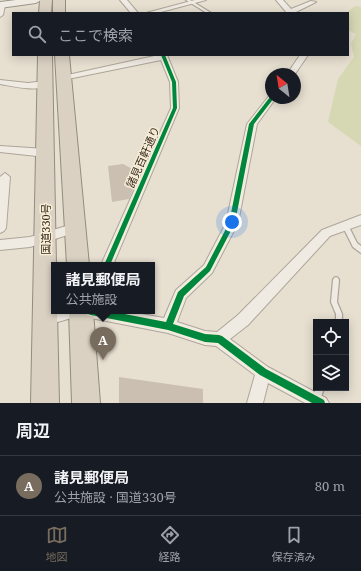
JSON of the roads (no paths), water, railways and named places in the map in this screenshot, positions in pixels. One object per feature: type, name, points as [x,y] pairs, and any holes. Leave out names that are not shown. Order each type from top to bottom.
[{"type":"highway","points":[[45,12],[46,0]]},
{"type":"highway","points":[[59,0],[59,12]]},
{"type":"highway","name":"国道330号","points":[[45,56],[54,81],[76,228],[78,262]]},
{"type":"highway","name":"国道330号","points":[[45,403],[46,153],[54,81],[62,56]]},
{"type":"highway","points":[[81,314],[86,403]]},
{"type":"street","points":[[0,14],[1,5],[15,1],[36,0]]},
{"type":"street","points":[[123,0],[133,12]]},
{"type":"street","points":[[153,12],[203,0]]},
{"type":"street","points":[[279,0],[290,12],[313,2]]},
{"type":"street","points":[[0,82],[28,86],[163,56]]},
{"type":"street","name":"諸見百軒通り","points":[[108,262],[176,108],[174,82],[163,56]]},
{"type":"street","points":[[295,68],[303,56]]},
{"type":"street","points":[[168,326],[181,294],[208,269],[232,223],[252,124],[267,104]]},
{"type":"street","points":[[0,149],[46,153]]},
{"type":"street","points":[[0,228],[5,177]]},
{"type":"street","points":[[219,339],[243,320],[326,233],[361,220]]},
{"type":"street","points":[[0,244],[30,242],[76,228]]},
{"type":"street","points":[[46,316],[56,314]]},
{"type":"street","points":[[106,314],[168,326],[205,338],[219,339],[263,372],[319,397]]},
{"type":"street","points":[[255,403],[263,372]]},
{"type":"lane","points":[[190,2],[207,12]]},
{"type":"lane","points":[[345,225],[355,245],[361,250]]},
{"type":"lane","points":[[336,280],[334,302],[339,314],[339,319]]},
{"type":"place","name":"諸見郵便局","points":[[103,360]]}]
